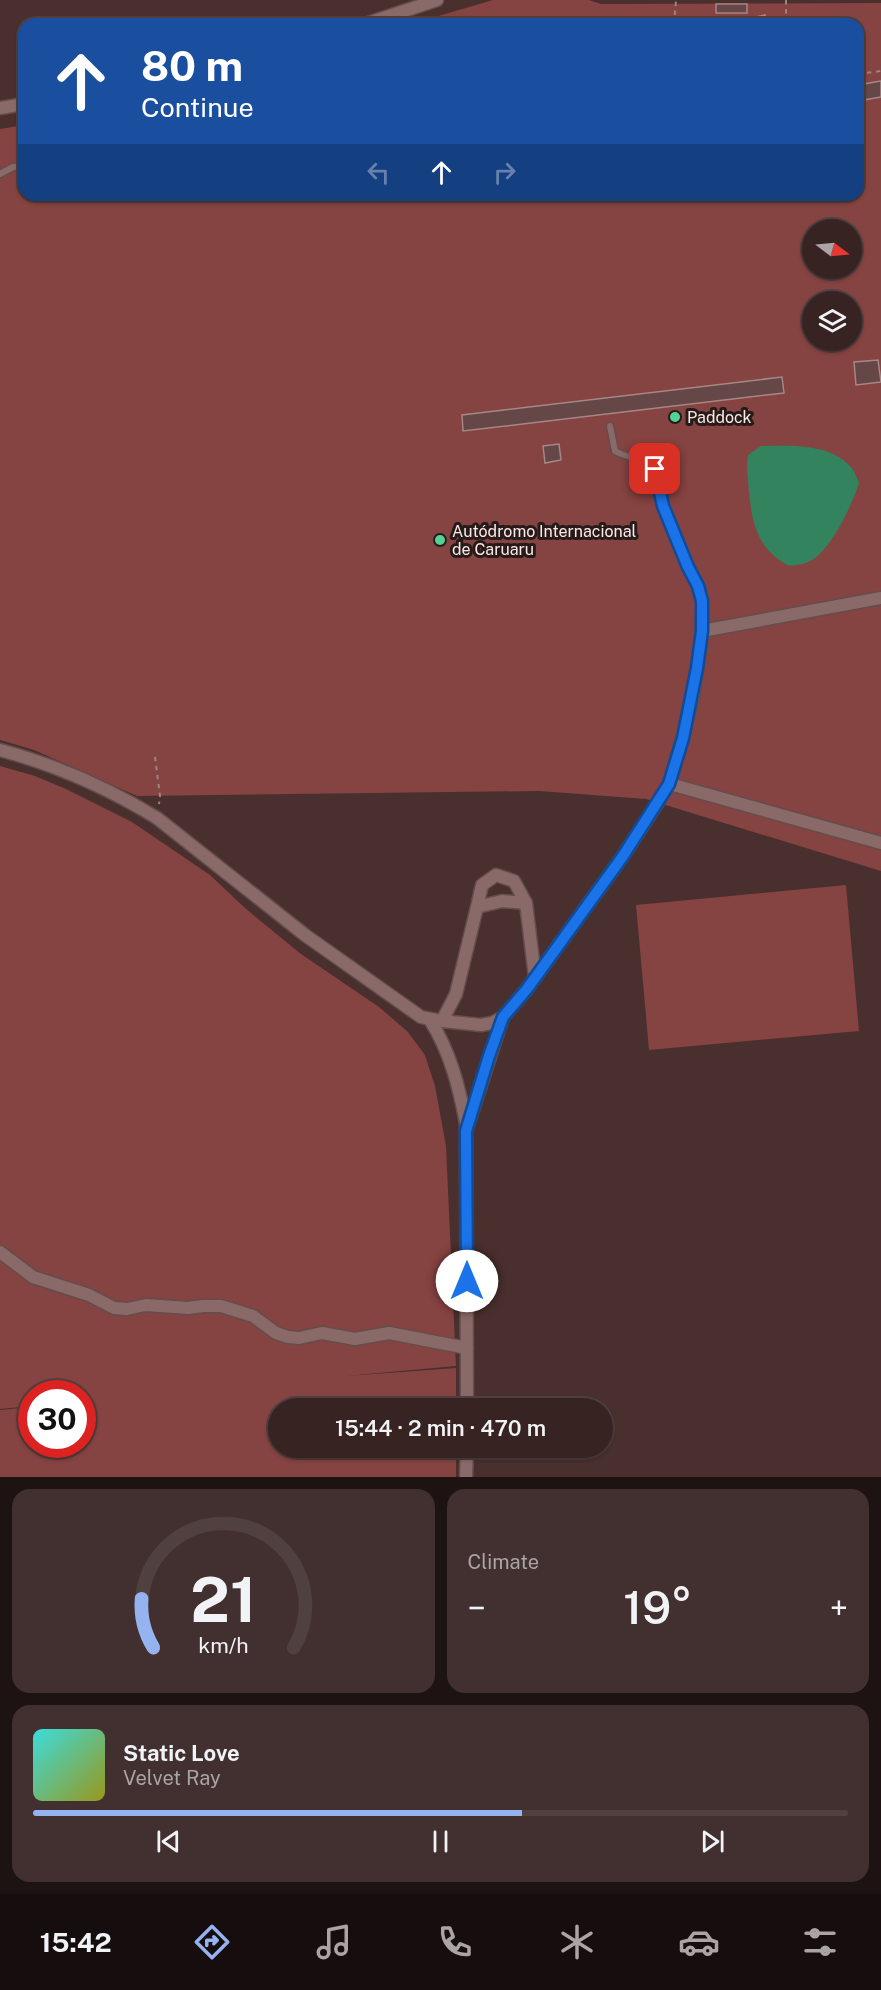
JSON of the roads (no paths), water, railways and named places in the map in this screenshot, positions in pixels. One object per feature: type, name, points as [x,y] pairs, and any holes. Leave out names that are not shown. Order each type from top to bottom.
[{"type":"street","points":[[383,18],[437,0]]},
{"type":"street","points":[[0,108],[18,105]]},
{"type":"street","points":[[466,1131],[503,1017],[623,856],[669,784],[693,697],[701,626],[881,598]]},
{"type":"street","points":[[0,750],[37,760],[76,775],[157,818],[305,935],[421,1017],[436,1021],[481,1024],[492,1023],[503,1017]]},
{"type":"street","points":[[669,784],[881,843]]},
{"type":"street","points":[[436,1021],[456,994],[482,885],[496,875],[514,881],[526,903],[535,977]]},
{"type":"street","points":[[477,907],[502,901],[526,903]]},
{"type":"street","points":[[436,1021],[460,1091],[466,1131],[467,1398]]},
{"type":"street","points":[[0,1252],[33,1277],[89,1295],[114,1308],[127,1309],[146,1305],[188,1308],[221,1306],[253,1316],[276,1333],[288,1337],[299,1338],[322,1333],[356,1339],[389,1333],[467,1348]]},
{"type":"street","points":[[466,1458],[466,1477]]},
{"type":"lane","points":[[0,174],[18,167]]},
{"type":"lane","points":[[610,426],[615,451],[626,457],[651,464],[655,469],[663,506],[698,586],[702,601],[701,626]]},
{"type":"place","name":"Paddock","points":[[675,417]]},
{"type":"place","name":"Autódromo Internacional de Caruaru","points":[[440,540]]}]
